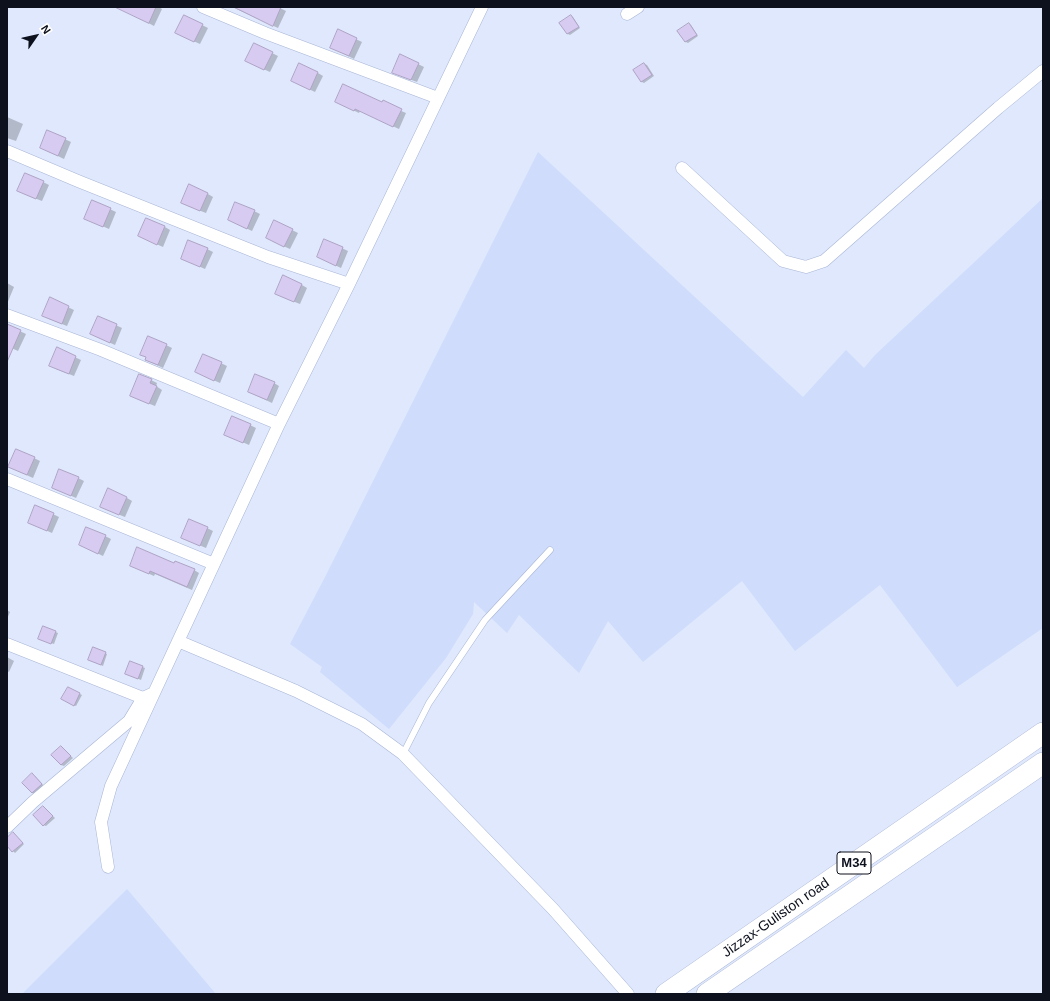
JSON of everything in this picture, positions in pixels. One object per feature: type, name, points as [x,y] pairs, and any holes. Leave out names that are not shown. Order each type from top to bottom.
[{"type":"highway","name":"Jizzax-Guliston road","points":[[666,994],[1043,733]]},
{"type":"highway","name":"Jizzax-Guliston road","points":[[708,994],[1043,763]]},
{"type":"street","points":[[203,7],[265,33],[438,98]]},
{"type":"street","points":[[108,867],[101,822],[111,786],[149,695],[178,641],[279,424],[349,284],[482,7]]},
{"type":"street","points":[[627,14],[638,7]]},
{"type":"street","points":[[682,168],[783,261],[806,267],[824,261],[998,108],[1043,72]]},
{"type":"street","points":[[7,151],[268,257],[349,284]]},
{"type":"street","points":[[7,315],[101,350],[279,424]]},
{"type":"street","points":[[7,479],[214,564]]},
{"type":"street","points":[[178,641],[296,691],[362,724],[404,754],[553,909],[628,994]]},
{"type":"street","points":[[7,644],[149,695]]},
{"type":"street","points":[[7,827],[33,802],[129,721],[149,695]]},
{"type":"lane","points":[[404,754],[430,703],[485,620],[550,550]]},
{"type":"shaded area","points":[[538,152],[803,397],[846,350],[864,368],[875,355],[1043,198],[1043,628],[957,687],[880,585],[795,651],[742,581],[643,662],[608,621],[579,673],[519,615],[507,633],[474,602],[473,614],[446,658],[389,729],[320,672],[322,667],[290,644]]},
{"type":"shaded area","points":[[127,889],[216,994],[22,994]]},
{"type":"building","points":[[115,7],[156,7],[149,23]]},
{"type":"building","points":[[234,7],[281,7],[273,26]]},
{"type":"building","points":[[184,15],[203,24],[194,42],[175,33]]},
{"type":"building","points":[[571,15],[579,27],[567,34],[559,23]]},
{"type":"building","points":[[689,23],[697,35],[685,42],[677,31]]},
{"type":"building","points":[[338,29],[357,38],[349,56],[330,48]]},
{"type":"building","points":[[254,43],[273,52],[264,70],[245,61]]},
{"type":"building","points":[[400,54],[419,63],[411,80],[392,73]]},
{"type":"building","points":[[299,63],[318,72],[310,90],[291,81]]},
{"type":"building","points":[[644,63],[652,75],[641,82],[633,70]]},
{"type":"building","points":[[343,84],[382,102],[383,100],[402,109],[393,127],[355,109],[354,111],[335,102]]},
{"type":"building","points":[[47,130],[66,138],[58,156],[40,148]]},
{"type":"building","points":[[25,173],[44,181],[36,199],[17,191]]},
{"type":"building","points":[[189,184],[208,193],[200,211],[181,203]]},
{"type":"building","points":[[92,200],[111,208],[103,227],[84,219]]},
{"type":"building","points":[[235,202],[255,210],[247,229],[228,220]]},
{"type":"building","points":[[146,218],[165,226],[157,245],[138,236]]},
{"type":"building","points":[[274,220],[293,229],[284,247],[266,238]]},
{"type":"building","points":[[324,239],[343,247],[336,266],[317,257]]},
{"type":"building","points":[[188,240],[208,248],[200,267],[181,259]]},
{"type":"building","points":[[283,275],[302,284],[294,302],[275,294]]},
{"type":"building","points":[[50,297],[69,306],[62,324],[42,316]]},
{"type":"building","points":[[98,316],[117,324],[110,343],[90,334]]},
{"type":"building","points":[[7,324],[21,330],[7,362]]},
{"type":"building","points":[[148,336],[167,344],[158,365],[145,360],[146,357],[140,355]]},
{"type":"building","points":[[57,347],[76,356],[69,374],[49,366]]},
{"type":"building","points":[[203,354],[222,362],[214,381],[195,372]]},
{"type":"building","points":[[139,374],[152,379],[150,383],[157,386],[149,404],[130,396]]},
{"type":"building","points":[[255,374],[275,382],[267,400],[248,392]]},
{"type":"building","points":[[232,416],[251,424],[243,443],[224,435]]},
{"type":"building","points":[[16,449],[35,457],[27,475],[8,467]]},
{"type":"building","points":[[59,469],[79,477],[71,496],[52,488]]},
{"type":"building","points":[[108,488],[127,497],[119,515],[100,507]]},
{"type":"building","points":[[35,505],[54,513],[47,531],[28,523]]},
{"type":"building","points":[[189,519],[208,527],[200,546],[181,538]]},
{"type":"building","points":[[86,527],[106,535],[98,554],[79,545]]},
{"type":"building","points":[[137,547],[174,563],[175,561],[195,569],[187,587],[150,571],[149,574],[130,566]]},
{"type":"building","points":[[43,626],[56,631],[51,644],[38,639]]},
{"type":"building","points":[[93,647],[106,652],[101,665],[88,660]]},
{"type":"building","points":[[130,661],[143,666],[138,679],[125,674]]},
{"type":"building","points":[[68,687],[80,693],[74,706],[61,699]]},
{"type":"building","points":[[61,746],[71,756],[61,765],[51,755]]},
{"type":"building","points":[[32,773],[42,784],[32,793],[22,783]]},
{"type":"building","points":[[43,806],[53,816],[43,826],[33,815]]},
{"type":"building","points":[[13,832],[23,843],[12,852],[7,846],[7,838]]}]
